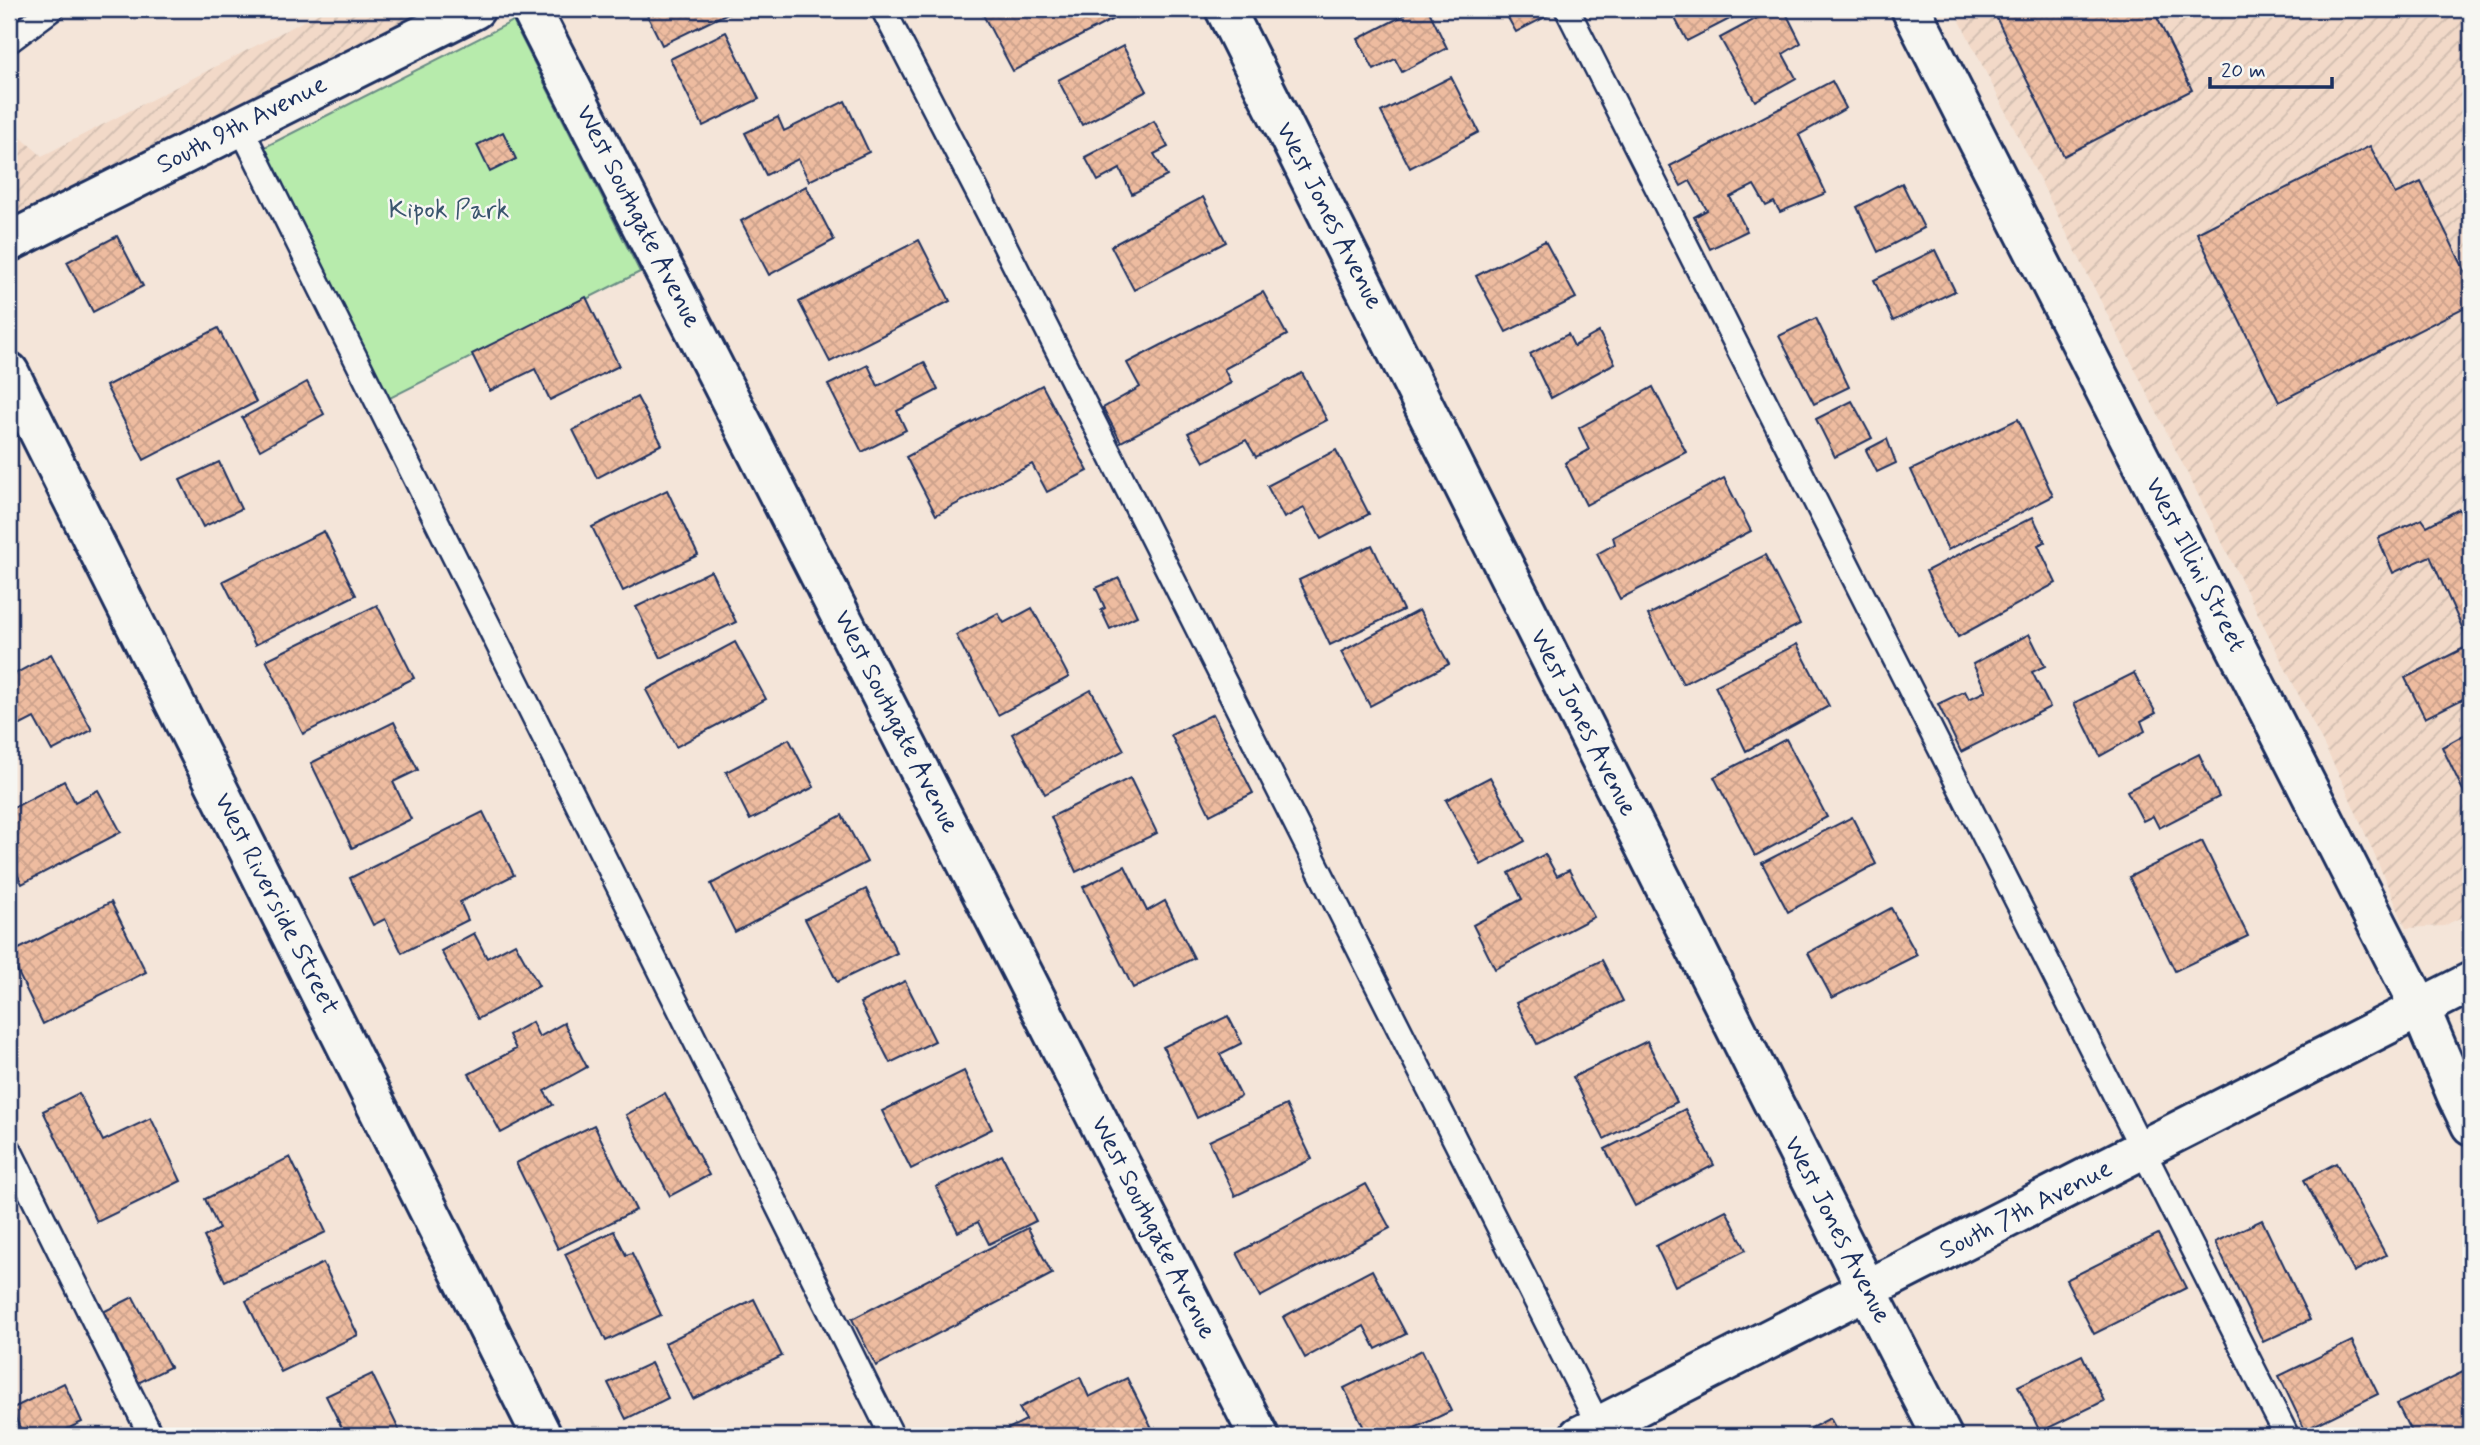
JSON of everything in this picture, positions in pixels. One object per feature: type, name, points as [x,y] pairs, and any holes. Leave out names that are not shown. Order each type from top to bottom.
[{"type":"street","name":"South 9th Avenue","points":[[9,242],[475,9]]},
{"type":"street","name":"West Southgate Avenue","points":[[531,9],[1259,1436]]},
{"type":"street","name":"West Jones Avenue","points":[[1225,9],[1942,1436]]},
{"type":"street","name":"West Illini Street","points":[[1912,9],[2420,1008],[2471,1125]]},
{"type":"street","name":"West Riverside Street","points":[[9,372],[542,1436]]},
{"type":"street","name":"South 7th Avenue","points":[[1594,1433],[1867,1290],[2471,982]]},
{"type":"lane","points":[[9,41],[52,9]]},
{"type":"lane","points":[[883,9],[992,218],[1594,1433]]},
{"type":"lane","points":[[1567,9],[2287,1436]]},
{"type":"lane","points":[[240,126],[892,1436]]},
{"type":"lane","points":[[9,1149],[151,1436]]},
{"type":"shaded area","points":[[327,9],[441,9],[9,231],[9,127],[42,156]]},
{"type":"shaded area","points":[[1954,9],[2471,9],[2471,912],[2444,926],[2406,928],[2345,787]]},
{"type":"green space","name":"Kipok Park","points":[[513,21],[640,272],[384,401],[257,151]]},
{"type":"building","points":[[644,9],[736,9],[662,45]]},
{"type":"building","points":[[989,9],[1112,9],[1117,17],[1013,71],[982,13]]},
{"type":"building","points":[[1311,9],[1333,9],[1316,18]]},
{"type":"building","points":[[1416,9],[1428,9],[1447,48],[1402,72],[1395,59],[1374,70],[1358,39]]},
{"type":"building","points":[[1503,9],[1548,9],[1551,14],[1516,32]]},
{"type":"building","points":[[1670,9],[1749,9],[1687,41]]},
{"type":"building","points":[[1774,9],[1784,9],[1801,43],[1783,54],[1796,78],[1755,101],[1720,38]]},
{"type":"building","points":[[2003,9],[2153,9],[2192,90],[2064,156],[1994,13]]},
{"type":"building","points":[[726,32],[759,99],[703,126],[670,59]]},
{"type":"building","points":[[1123,46],[1147,91],[1082,125],[1058,80]]},
{"type":"building","points":[[1451,77],[1479,132],[1410,168],[1381,112]]},
{"type":"building","points":[[1832,81],[1846,108],[1799,135],[1826,193],[1780,212],[1774,202],[1766,206],[1754,185],[1730,197],[1747,231],[1710,249],[1694,217],[1707,210],[1690,181],[1681,186],[1670,166]]},
{"type":"building","points":[[845,101],[869,152],[809,181],[798,159],[766,175],[745,133],[778,117],[784,131]]},
{"type":"building","points":[[1154,121],[1168,147],[1154,154],[1167,176],[1132,194],[1120,169],[1098,181],[1085,157]]},
{"type":"building","points":[[503,132],[516,159],[490,172],[477,145]]},
{"type":"building","points":[[2370,146],[2395,194],[2421,182],[2471,283],[2471,304],[2279,402],[2197,233]]},
{"type":"building","points":[[1902,183],[1924,228],[1878,252],[1857,207]]},
{"type":"building","points":[[806,186],[834,240],[769,275],[741,221]]},
{"type":"building","points":[[1203,197],[1226,242],[1134,290],[1111,246]]},
{"type":"building","points":[[117,236],[143,286],[93,312],[67,262]]},
{"type":"building","points":[[919,240],[950,301],[830,362],[799,302]]},
{"type":"building","points":[[1545,241],[1576,298],[1506,332],[1476,276]]},
{"type":"building","points":[[1935,250],[1955,291],[1893,321],[1874,280]]},
{"type":"building","points":[[1263,292],[1287,335],[1224,369],[1231,383],[1121,442],[1103,408],[1140,387],[1127,363]]},
{"type":"building","points":[[586,297],[619,366],[550,400],[535,369],[490,391],[472,354]]},
{"type":"building","points":[[1816,318],[1849,387],[1814,404],[1779,336]]},
{"type":"building","points":[[218,328],[256,402],[144,460],[106,386]]},
{"type":"building","points":[[1599,332],[1615,363],[1551,398],[1530,354],[1568,334],[1574,346]]},
{"type":"building","points":[[924,362],[938,390],[897,411],[906,430],[862,452],[828,385],[868,365],[878,386]]},
{"type":"building","points":[[1302,373],[1327,420],[1256,457],[1246,440],[1204,462],[1188,433]]},
{"type":"building","points":[[307,382],[324,414],[260,450],[242,418]]},
{"type":"building","points":[[1042,385],[1088,471],[1047,492],[1032,464],[936,515],[906,457]]},
{"type":"building","points":[[1653,387],[1686,452],[1586,505],[1565,463],[1589,450],[1579,428]]},
{"type":"building","points":[[637,397],[662,444],[597,478],[573,430]]},
{"type":"building","points":[[1852,401],[1872,438],[1835,457],[1816,419]]},
{"type":"building","points":[[2018,419],[2053,496],[1948,550],[1911,470]]},
{"type":"building","points":[[1887,439],[1896,463],[1877,472],[1866,450]]},
{"type":"building","points":[[1336,450],[1369,514],[1321,539],[1304,508],[1284,518],[1267,486]]},
{"type":"building","points":[[219,462],[241,509],[203,527],[180,480]]},
{"type":"building","points":[[1724,478],[1751,531],[1620,599],[1597,554],[1615,544],[1613,537]]},
{"type":"building","points":[[667,490],[698,555],[623,591],[592,527]]},
{"type":"building","points":[[2459,509],[2471,532],[2471,695],[2425,718],[2405,678],[2470,645],[2430,556],[2393,573],[2378,538],[2422,519],[2427,526]]},
{"type":"building","points":[[2033,517],[2045,542],[2038,545],[2056,583],[1958,637],[1926,571]]},
{"type":"building","points":[[324,531],[356,595],[255,645],[223,581]]},
{"type":"building","points":[[1372,545],[1403,610],[1330,645],[1299,580]]},
{"type":"building","points":[[1765,555],[1800,624],[1683,684],[1648,615]]},
{"type":"building","points":[[711,571],[736,622],[661,658],[636,607]]},
{"type":"building","points":[[1119,578],[1137,616],[1110,629],[1101,610],[1105,608],[1096,588]]},
{"type":"building","points":[[377,605],[414,678],[303,734],[266,660]]},
{"type":"building","points":[[1032,608],[1069,677],[998,715],[956,635],[998,613],[1004,623]]},
{"type":"building","points":[[1419,610],[1449,664],[1370,706],[1341,652]]},
{"type":"building","points":[[2029,634],[2045,666],[2032,672],[2050,707],[1961,752],[1938,704],[1965,691],[1969,699],[1986,691],[1973,664]]},
{"type":"building","points":[[735,642],[766,699],[676,747],[646,690]]},
{"type":"building","points":[[1797,644],[1829,706],[1746,751],[1715,686]]},
{"type":"building","points":[[51,654],[92,730],[52,751],[34,718],[9,731],[9,677]]},
{"type":"building","points":[[2134,673],[2156,713],[2141,721],[2145,731],[2100,756],[2074,703]]},
{"type":"building","points":[[1091,690],[1124,750],[1045,794],[1012,734]]},
{"type":"building","points":[[1213,714],[1253,793],[1210,815],[1171,735]]},
{"type":"building","points":[[394,722],[418,770],[393,782],[411,819],[352,848],[311,763]]},
{"type":"building","points":[[2471,731],[2471,807],[2442,747]]},
{"type":"building","points":[[789,739],[814,787],[750,820],[726,772]]},
{"type":"building","points":[[1786,739],[1827,817],[1755,856],[1714,777]]},
{"type":"building","points":[[2199,754],[2219,797],[2159,828],[2153,816],[2143,821],[2127,791]]},
{"type":"building","points":[[1490,777],[1525,841],[1481,865],[1446,800]]},
{"type":"building","points":[[1130,778],[1157,833],[1076,872],[1051,817]]},
{"type":"building","points":[[64,781],[75,802],[98,790],[121,832],[22,884],[9,858],[9,810]]},
{"type":"building","points":[[483,812],[514,875],[460,902],[468,920],[402,953],[385,919],[373,925],[350,878]]},
{"type":"building","points":[[842,815],[867,862],[735,932],[711,884]]},
{"type":"building","points":[[1852,817],[1876,864],[1788,912],[1762,863]]},
{"type":"building","points":[[2202,841],[2248,936],[2175,971],[2129,877]]},
{"type":"building","points":[[1545,854],[1557,876],[1569,870],[1594,917],[1495,969],[1473,925],[1522,899],[1509,873]]},
{"type":"building","points":[[1125,866],[1147,911],[1165,901],[1194,958],[1133,988],[1083,887]]},
{"type":"building","points":[[866,889],[897,953],[837,982],[805,919]]},
{"type":"building","points":[[111,902],[146,972],[43,1024],[9,954]]},
{"type":"building","points":[[1891,908],[1917,955],[1832,998],[1808,953]]},
{"type":"building","points":[[474,933],[487,958],[515,943],[539,986],[478,1019],[441,951]]},
{"type":"building","points":[[1602,960],[1623,1001],[1537,1044],[1516,1003]]},
{"type":"building","points":[[905,981],[935,1041],[890,1063],[860,1003]]},
{"type":"building","points":[[1228,1016],[1242,1043],[1220,1054],[1241,1096],[1197,1118],[1163,1047]]},
{"type":"building","points":[[532,1022],[539,1037],[564,1023],[587,1067],[544,1091],[553,1105],[501,1133],[469,1074],[516,1049],[509,1035]]},
{"type":"building","points":[[1647,1041],[1677,1102],[1604,1139],[1573,1077]]},
{"type":"building","points":[[964,1071],[992,1129],[911,1169],[882,1111]]},
{"type":"building","points":[[79,1093],[103,1141],[151,1118],[181,1181],[97,1222],[43,1111]]},
{"type":"building","points":[[665,1093],[709,1175],[670,1196],[626,1115]]},
{"type":"building","points":[[1286,1105],[1312,1159],[1235,1196],[1209,1141]]},
{"type":"building","points":[[1685,1109],[1714,1165],[1635,1206],[1605,1149]]},
{"type":"building","points":[[594,1125],[636,1210],[558,1249],[516,1163]]},
{"type":"building","points":[[1002,1155],[1036,1221],[989,1244],[978,1222],[958,1232],[936,1187]]},
{"type":"building","points":[[290,1157],[326,1232],[225,1281],[204,1237],[219,1229],[205,1199]]},
{"type":"building","points":[[2336,1163],[2386,1255],[2354,1272],[2304,1180]]},
{"type":"building","points":[[1366,1184],[1390,1228],[1260,1297],[1237,1253]]},
{"type":"building","points":[[1726,1210],[1746,1250],[1675,1286],[1656,1246]]},
{"type":"building","points":[[2262,1220],[2310,1320],[2263,1342],[2215,1242]]},
{"type":"building","points":[[1028,1228],[1052,1274],[876,1366],[852,1319]]},
{"type":"building","points":[[614,1231],[626,1255],[632,1253],[661,1315],[606,1341],[565,1254]]},
{"type":"building","points":[[2158,1234],[2186,1288],[2094,1334],[2066,1280]]},
{"type":"building","points":[[323,1263],[358,1335],[281,1372],[246,1301]]},
{"type":"building","points":[[1372,1270],[1406,1334],[1376,1349],[1364,1326],[1305,1358],[1283,1317]]},
{"type":"building","points":[[133,1297],[170,1367],[138,1383],[101,1313]]},
{"type":"building","points":[[754,1299],[782,1356],[693,1399],[665,1343]]},
{"type":"building","points":[[2352,1341],[2378,1394],[2305,1430],[2279,1376]]},
{"type":"building","points":[[1422,1350],[1451,1411],[1398,1436],[1368,1436],[1344,1388]]},
{"type":"building","points":[[2082,1355],[2104,1401],[2040,1432],[2018,1386]]},
{"type":"building","points":[[651,1363],[668,1398],[626,1419],[608,1383]]},
{"type":"building","points":[[2469,1369],[2471,1428],[2455,1436],[2413,1436],[2397,1404]]},
{"type":"building","points":[[372,1374],[402,1436],[346,1436],[326,1396]]},
{"type":"building","points":[[1080,1377],[1089,1397],[1127,1378],[1156,1436],[994,1436],[1026,1420],[1019,1408]]},
{"type":"building","points":[[64,1383],[82,1422],[53,1436],[24,1436],[11,1409]]},
{"type":"building","points":[[1830,1418],[1840,1436],[1796,1436]]}]
